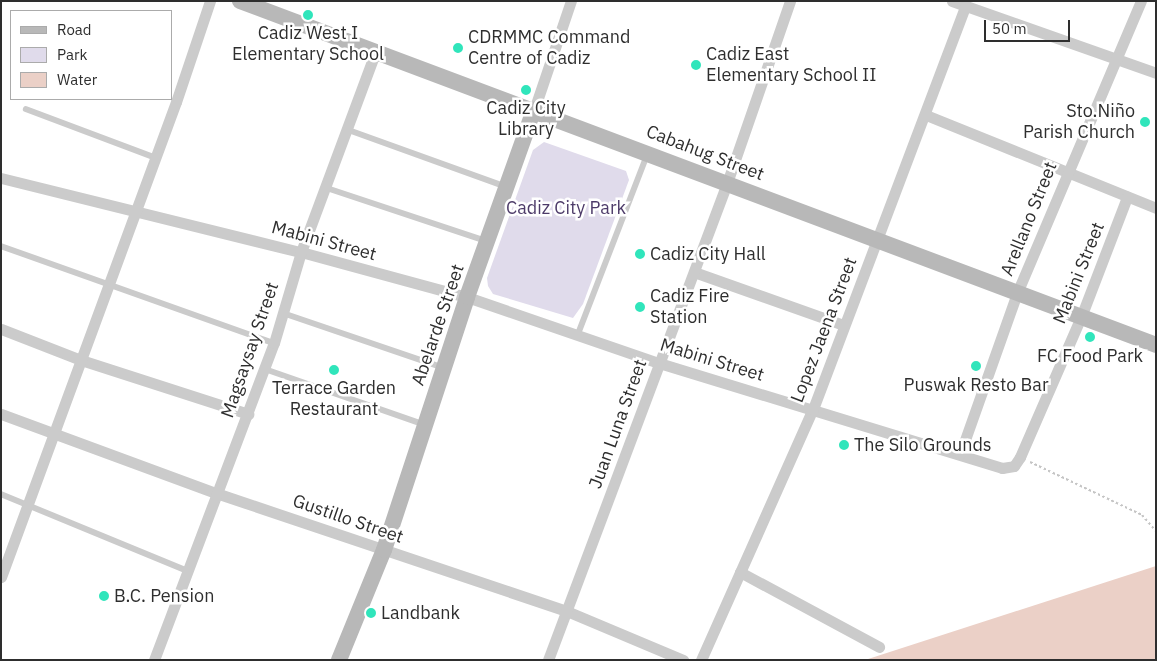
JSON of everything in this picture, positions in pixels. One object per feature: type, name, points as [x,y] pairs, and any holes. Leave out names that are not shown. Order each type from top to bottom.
[{"type":"street","points":[[1,577],[56,432],[136,211],[172,100],[210,1]]},
{"type":"street","name":"Cabahug Street","points":[[240,1],[877,238],[1017,294],[1156,345]]},
{"type":"street","name":"Abelarde Street","points":[[339,660],[384,550],[467,297],[571,1]]},
{"type":"street","name":"Juan Luna Street","points":[[548,660],[569,612],[659,363],[727,183],[790,1]]},
{"type":"street","points":[[952,1],[1156,73]]},
{"type":"street","name":"Arellano Street","points":[[960,454],[1017,294],[1066,174],[1142,1]]},
{"type":"street","name":"Lopez Jaena Street","points":[[701,660],[813,409],[877,238],[926,115],[965,6]]},
{"type":"street","name":"Magsaysay Street","points":[[154,660],[274,343],[301,252],[376,50]]},
{"type":"street","points":[[926,115],[1066,174],[1156,208]]},
{"type":"street","name":"Mabini Street","points":[[1,178],[301,252],[467,297],[659,363],[1002,468],[1014,466],[1020,457],[1081,317],[1128,197]]},
{"type":"street","points":[[694,272],[844,325]]},
{"type":"street","points":[[1,329],[81,360],[248,414]]},
{"type":"street","name":"Gustillo Street","points":[[1,414],[56,432],[216,493],[569,612],[683,660]]},
{"type":"street","points":[[740,572],[879,647]]},
{"type":"lane","points":[[26,109],[154,157]]},
{"type":"lane","points":[[346,129],[507,187]]},
{"type":"lane","points":[[578,334],[648,153]]},
{"type":"lane","points":[[324,187],[487,241]]},
{"type":"lane","points":[[1,246],[108,286],[274,343]]},
{"type":"lane","points":[[283,313],[444,368]]},
{"type":"lane","points":[[264,369],[425,425]]},
{"type":"lane","points":[[1,494],[28,502],[188,571]]},
{"type":"path","points":[[1020,457],[1142,515],[1156,532]]},
{"type":"green space","name":"Cadiz City Park","points":[[544,142],[626,171],[629,180],[583,304],[573,318],[493,294],[488,286],[487,278],[533,150]]},
{"type":"water","points":[[1156,566],[1156,660],[865,660]]},
{"type":"place","name":"Cadiz West I Elementary School","points":[[308,15]]},
{"type":"place","name":"CDRMMC Command Centre of Cadiz","points":[[458,48]]},
{"type":"place","name":"Cadiz East Elementary School II","points":[[696,65]]},
{"type":"place","name":"Cadiz City Library","points":[[526,90]]},
{"type":"place","name":"Sto.Niño Parish Church","points":[[1145,122]]},
{"type":"place","name":"Cadiz City Hall","points":[[640,254]]},
{"type":"place","name":"Cadiz Fire Station","points":[[640,307]]},
{"type":"place","name":"FC Food Park","points":[[1090,337]]},
{"type":"place","name":"Puswak Resto Bar","points":[[976,366]]},
{"type":"place","name":"Terrace Garden Restaurant","points":[[334,370]]},
{"type":"place","name":"The Silo Grounds","points":[[844,445]]},
{"type":"place","name":"B.C. Pension","points":[[104,596]]},
{"type":"place","name":"Landbank","points":[[371,613]]}]
